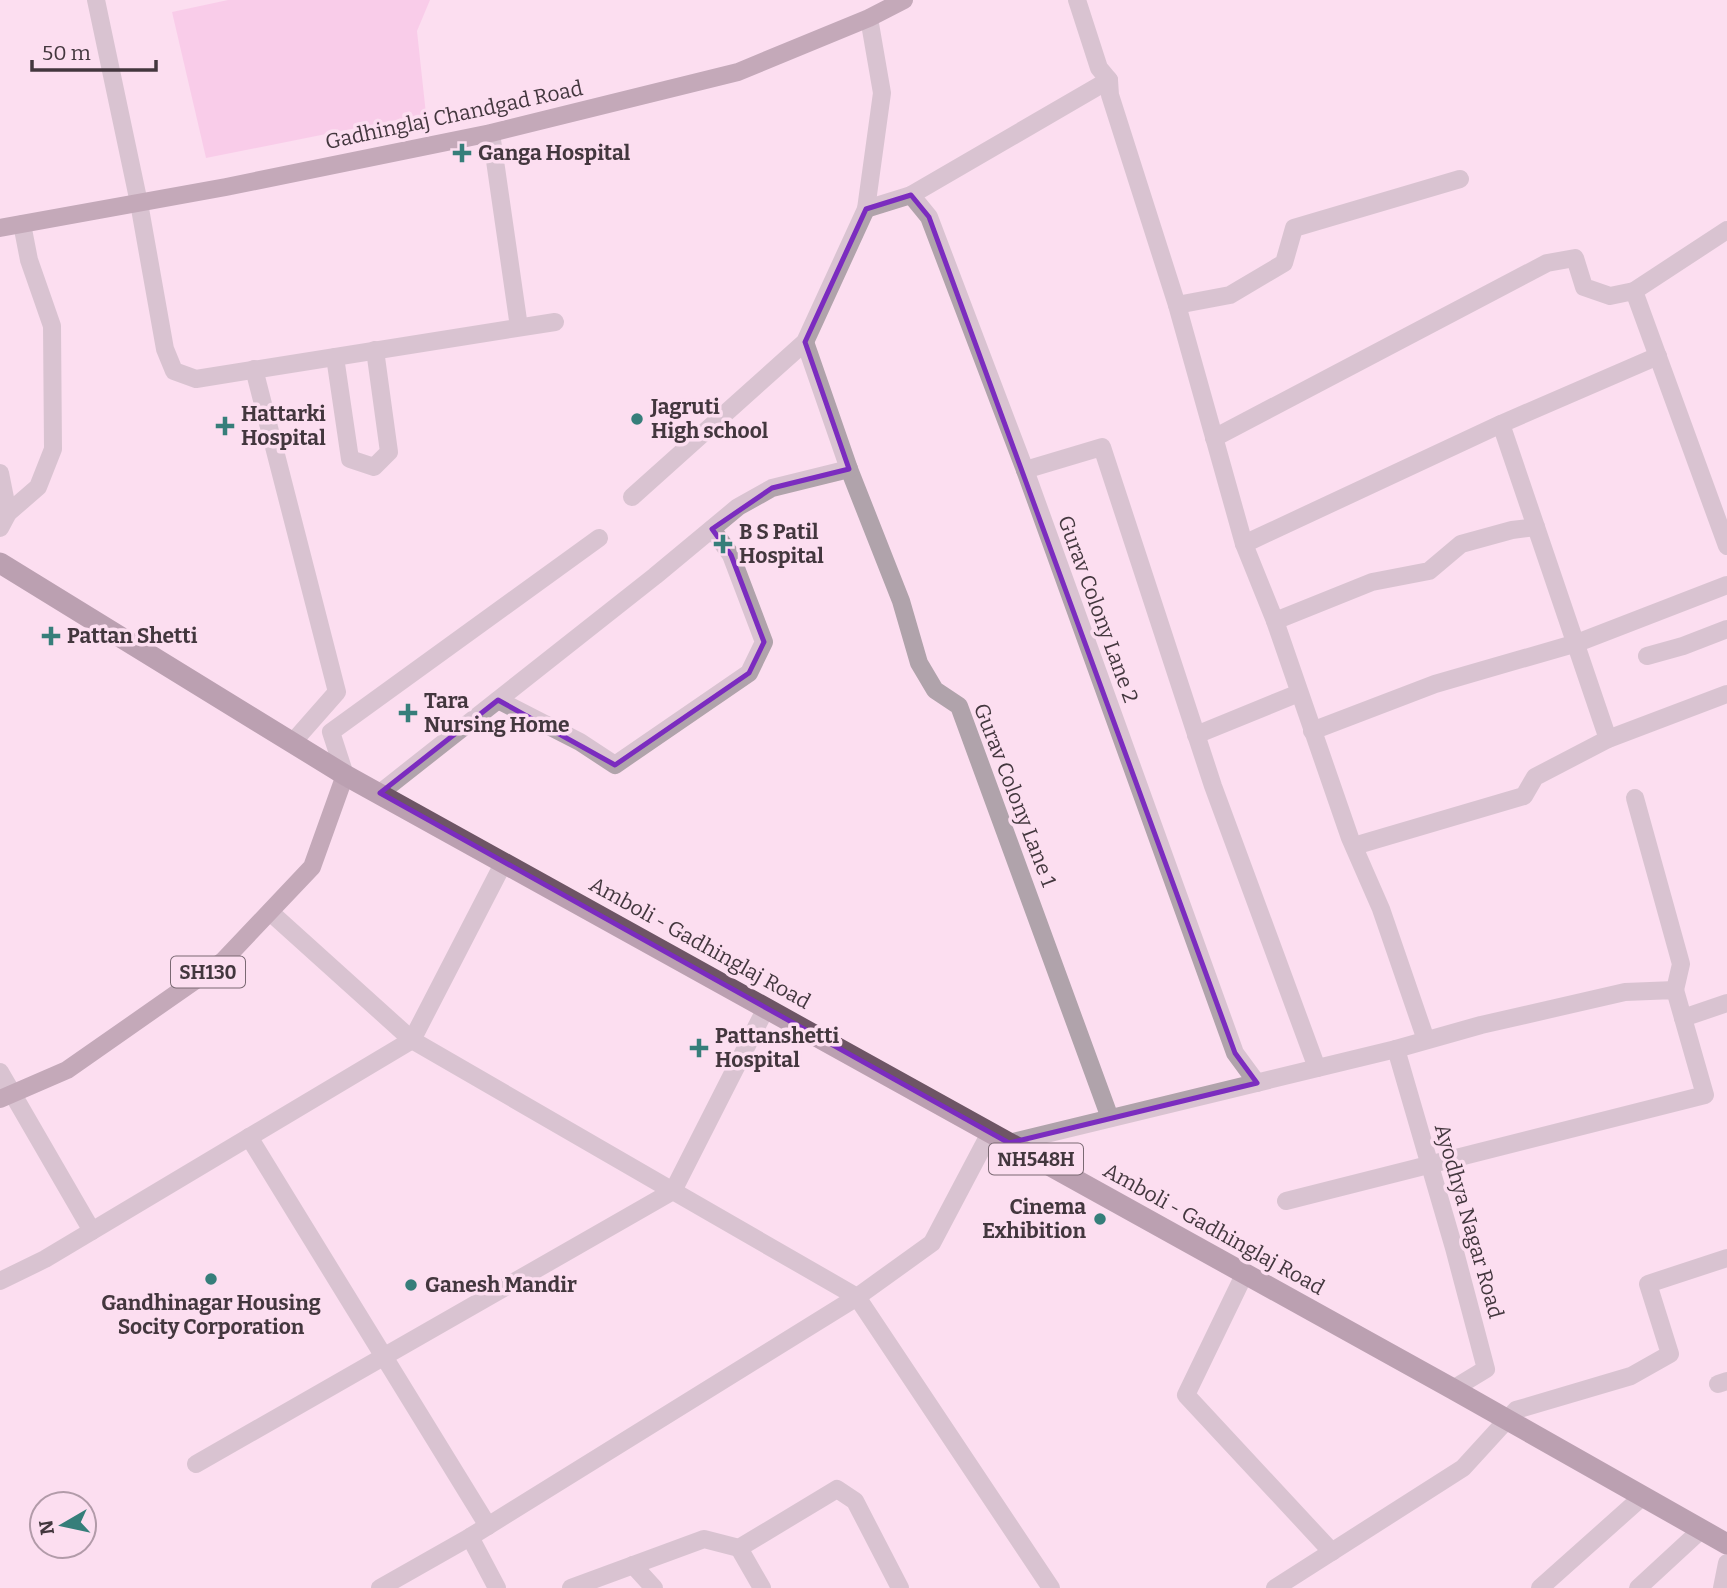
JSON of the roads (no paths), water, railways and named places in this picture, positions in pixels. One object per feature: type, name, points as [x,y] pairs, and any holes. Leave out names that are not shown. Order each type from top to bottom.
[{"type":"highway","name":"NH548H","points":[[0,563],[345,775]]},
{"type":"highway","name":"Amboli - Gadhinglaj Road","points":[[345,775],[1453,1389],[1727,1544]]},
{"type":"main road","name":"Gadhinglaj Chandgad Road","points":[[0,228],[491,133],[738,72],[869,18],[904,0]]},
{"type":"main road","name":"SH130","points":[[6,1097],[67,1070],[223,961],[312,867],[345,775]]},
{"type":"street","points":[[96,0],[139,203],[165,349],[174,371],[196,379],[555,322]]},
{"type":"street","points":[[1077,0],[1100,68],[1109,80],[1110,94],[1177,306],[1244,544],[1275,621],[1354,846],[1381,909],[1426,1040]]},
{"type":"street","points":[[632,497],[805,342],[866,209],[882,93],[869,18]]},
{"type":"street","points":[[866,209],[911,195],[1109,80]]},
{"type":"street","points":[[491,133],[519,327]]},
{"type":"street","points":[[1177,306],[1230,295],[1284,263],[1294,228],[1460,178]]},
{"type":"street","name":"Gurav Colony Lane 2","points":[[911,195],[929,217],[1025,470],[1235,1053],[1257,1083]]},
{"type":"street","points":[[4,521],[38,487],[53,449],[52,326],[29,260],[22,224]]},
{"type":"street","points":[[1214,438],[1547,262],[1575,258],[1584,287],[1610,296],[1634,291],[1727,230]]},
{"type":"street","points":[[1634,291],[1727,545]]},
{"type":"street","name":"Gurav Colony Lane 1","points":[[805,342],[849,469],[901,601],[919,663],[935,690],[959,706],[1110,1118]]},
{"type":"street","points":[[335,357],[351,459],[374,467],[389,452],[375,350]]},
{"type":"street","points":[[1244,544],[1501,424],[1658,356]]},
{"type":"street","points":[[254,369],[337,692],[293,742]]},
{"type":"street","points":[[1501,424],[1608,739]]},
{"type":"street","points":[[1025,470],[1102,447],[1196,735],[1317,1068]]},
{"type":"street","points":[[380,793],[738,507],[772,488],[849,469]]},
{"type":"street","points":[[0,474],[4,521]]},
{"type":"street","points":[[1275,621],[1372,582],[1429,570],[1461,544],[1512,530],[1536,527]]},
{"type":"street","points":[[498,700],[580,742],[615,765],[749,673],[764,642],[732,555],[712,529]]},
{"type":"street","points":[[345,775],[331,732],[599,538]]},
{"type":"street","points":[[1312,731],[1436,684],[1577,643],[1727,585]]},
{"type":"street","points":[[1647,656],[1727,629]]},
{"type":"street","points":[[1196,735],[1299,693]]},
{"type":"street","points":[[1354,846],[1524,796],[1535,776],[1608,739],[1727,694]]},
{"type":"street","points":[[1286,1201],[1705,1095],[1675,990],[1681,964],[1635,798]]},
{"type":"street","points":[[0,1281],[45,1259],[412,1040],[504,862]]},
{"type":"street","points":[[270,912],[412,1040],[857,1297],[1052,1588]]},
{"type":"street","points":[[380,1588],[470,1537],[857,1297],[932,1243],[999,1138],[1110,1118],[1396,1049],[1481,1025],[1625,992],[1675,990]]},
{"type":"street","points":[[1683,1018],[1727,1003]]},
{"type":"street","points":[[196,1464],[674,1191],[766,1008]]},
{"type":"street","name":"Ayodhya Nagar Road","points":[[1396,1049],[1486,1368],[1453,1389]]},
{"type":"street","points":[[0,1072],[6,1097],[92,1231]]},
{"type":"street","points":[[249,1137],[488,1526]]},
{"type":"street","points":[[1275,1588],[1463,1468],[1516,1410],[1631,1376],[1670,1354],[1648,1284],[1727,1258]]},
{"type":"street","points":[[1244,1275],[1186,1395],[1332,1552]]},
{"type":"street","points":[[571,1588],[704,1539],[739,1548],[837,1489],[855,1501],[893,1585]]},
{"type":"street","points":[[1540,1588],[1642,1497]]},
{"type":"street","points":[[1638,1588],[1701,1530]]},
{"type":"street","points":[[470,1537],[497,1588]]},
{"type":"street","points":[[739,1548],[762,1588]]},
{"type":"street","points":[[1721,1588],[1727,1563]]},
{"type":"street","points":[[633,1565],[654,1588]]},
{"type":"place","name":"Ganga Hospital","points":[[462,153]]},
{"type":"place","name":"Jagruti High school","points":[[637,419]]},
{"type":"place","name":"Hattarki Hospital","points":[[225,426]]},
{"type":"place","name":"B S Patil Hospital","points":[[723,544]]},
{"type":"place","name":"Pattan Shetti","points":[[51,636]]},
{"type":"place","name":"Tara Nursing Home","points":[[408,713]]},
{"type":"place","name":"Pattanshetti Hospital","points":[[699,1048]]},
{"type":"place","name":"Cinema Exhibition","points":[[1100,1219]]},
{"type":"place","name":"Gandhinagar Housing Socity Corporation","points":[[211,1279]]},
{"type":"place","name":"Ganesh Mandir","points":[[411,1285]]}]
